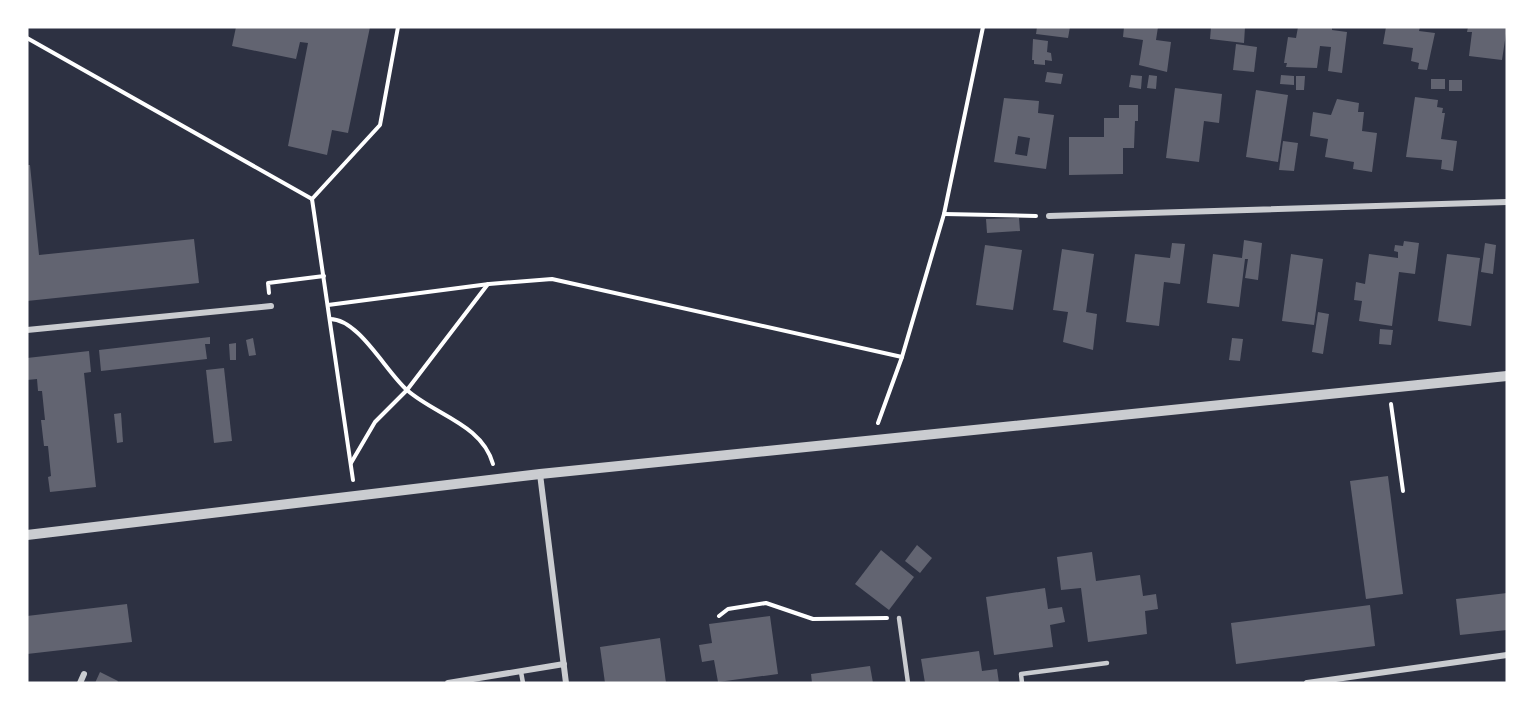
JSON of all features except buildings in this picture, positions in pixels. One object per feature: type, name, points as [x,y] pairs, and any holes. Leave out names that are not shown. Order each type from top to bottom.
[{"type":"street","points":[[1049,216],[1507,202]]},
{"type":"street","points":[[27,330],[271,306]]},
{"type":"street","points":[[27,535],[540,474],[1507,376]]},
{"type":"street","points":[[540,474],[567,683]]},
{"type":"street","points":[[1307,683],[1507,655]]},
{"type":"street","points":[[448,683],[564,664]]},
{"type":"street","points":[[80,683],[84,674]]},
{"type":"lane","points":[[899,618],[908,683]]},
{"type":"lane","points":[[1022,683],[1021,674],[1107,663]]},
{"type":"lane","points":[[521,672],[523,683]]},
{"type":"path","points":[[312,199],[380,124],[398,27]]},
{"type":"path","points":[[872,441],[902,357],[944,214],[983,27]]},
{"type":"path","points":[[27,38],[312,199]]},
{"type":"path","points":[[312,199],[356,495]]},
{"type":"path","points":[[944,214],[1049,216]]},
{"type":"path","points":[[271,306],[268,282],[324,276]]},
{"type":"path","points":[[328,305],[489,284],[552,279],[902,357]]},
{"type":"path","points":[[351,463],[375,422],[407,390],[489,284]]},
{"type":"path","points":[[330,319],[339,319],[364,340],[407,390],[472,433],[489,453],[497,479]]},
{"type":"path","points":[[1389,388],[1402,491]]},
{"type":"path","points":[[719,616],[728,609],[766,603],[813,619],[899,618]]}]
